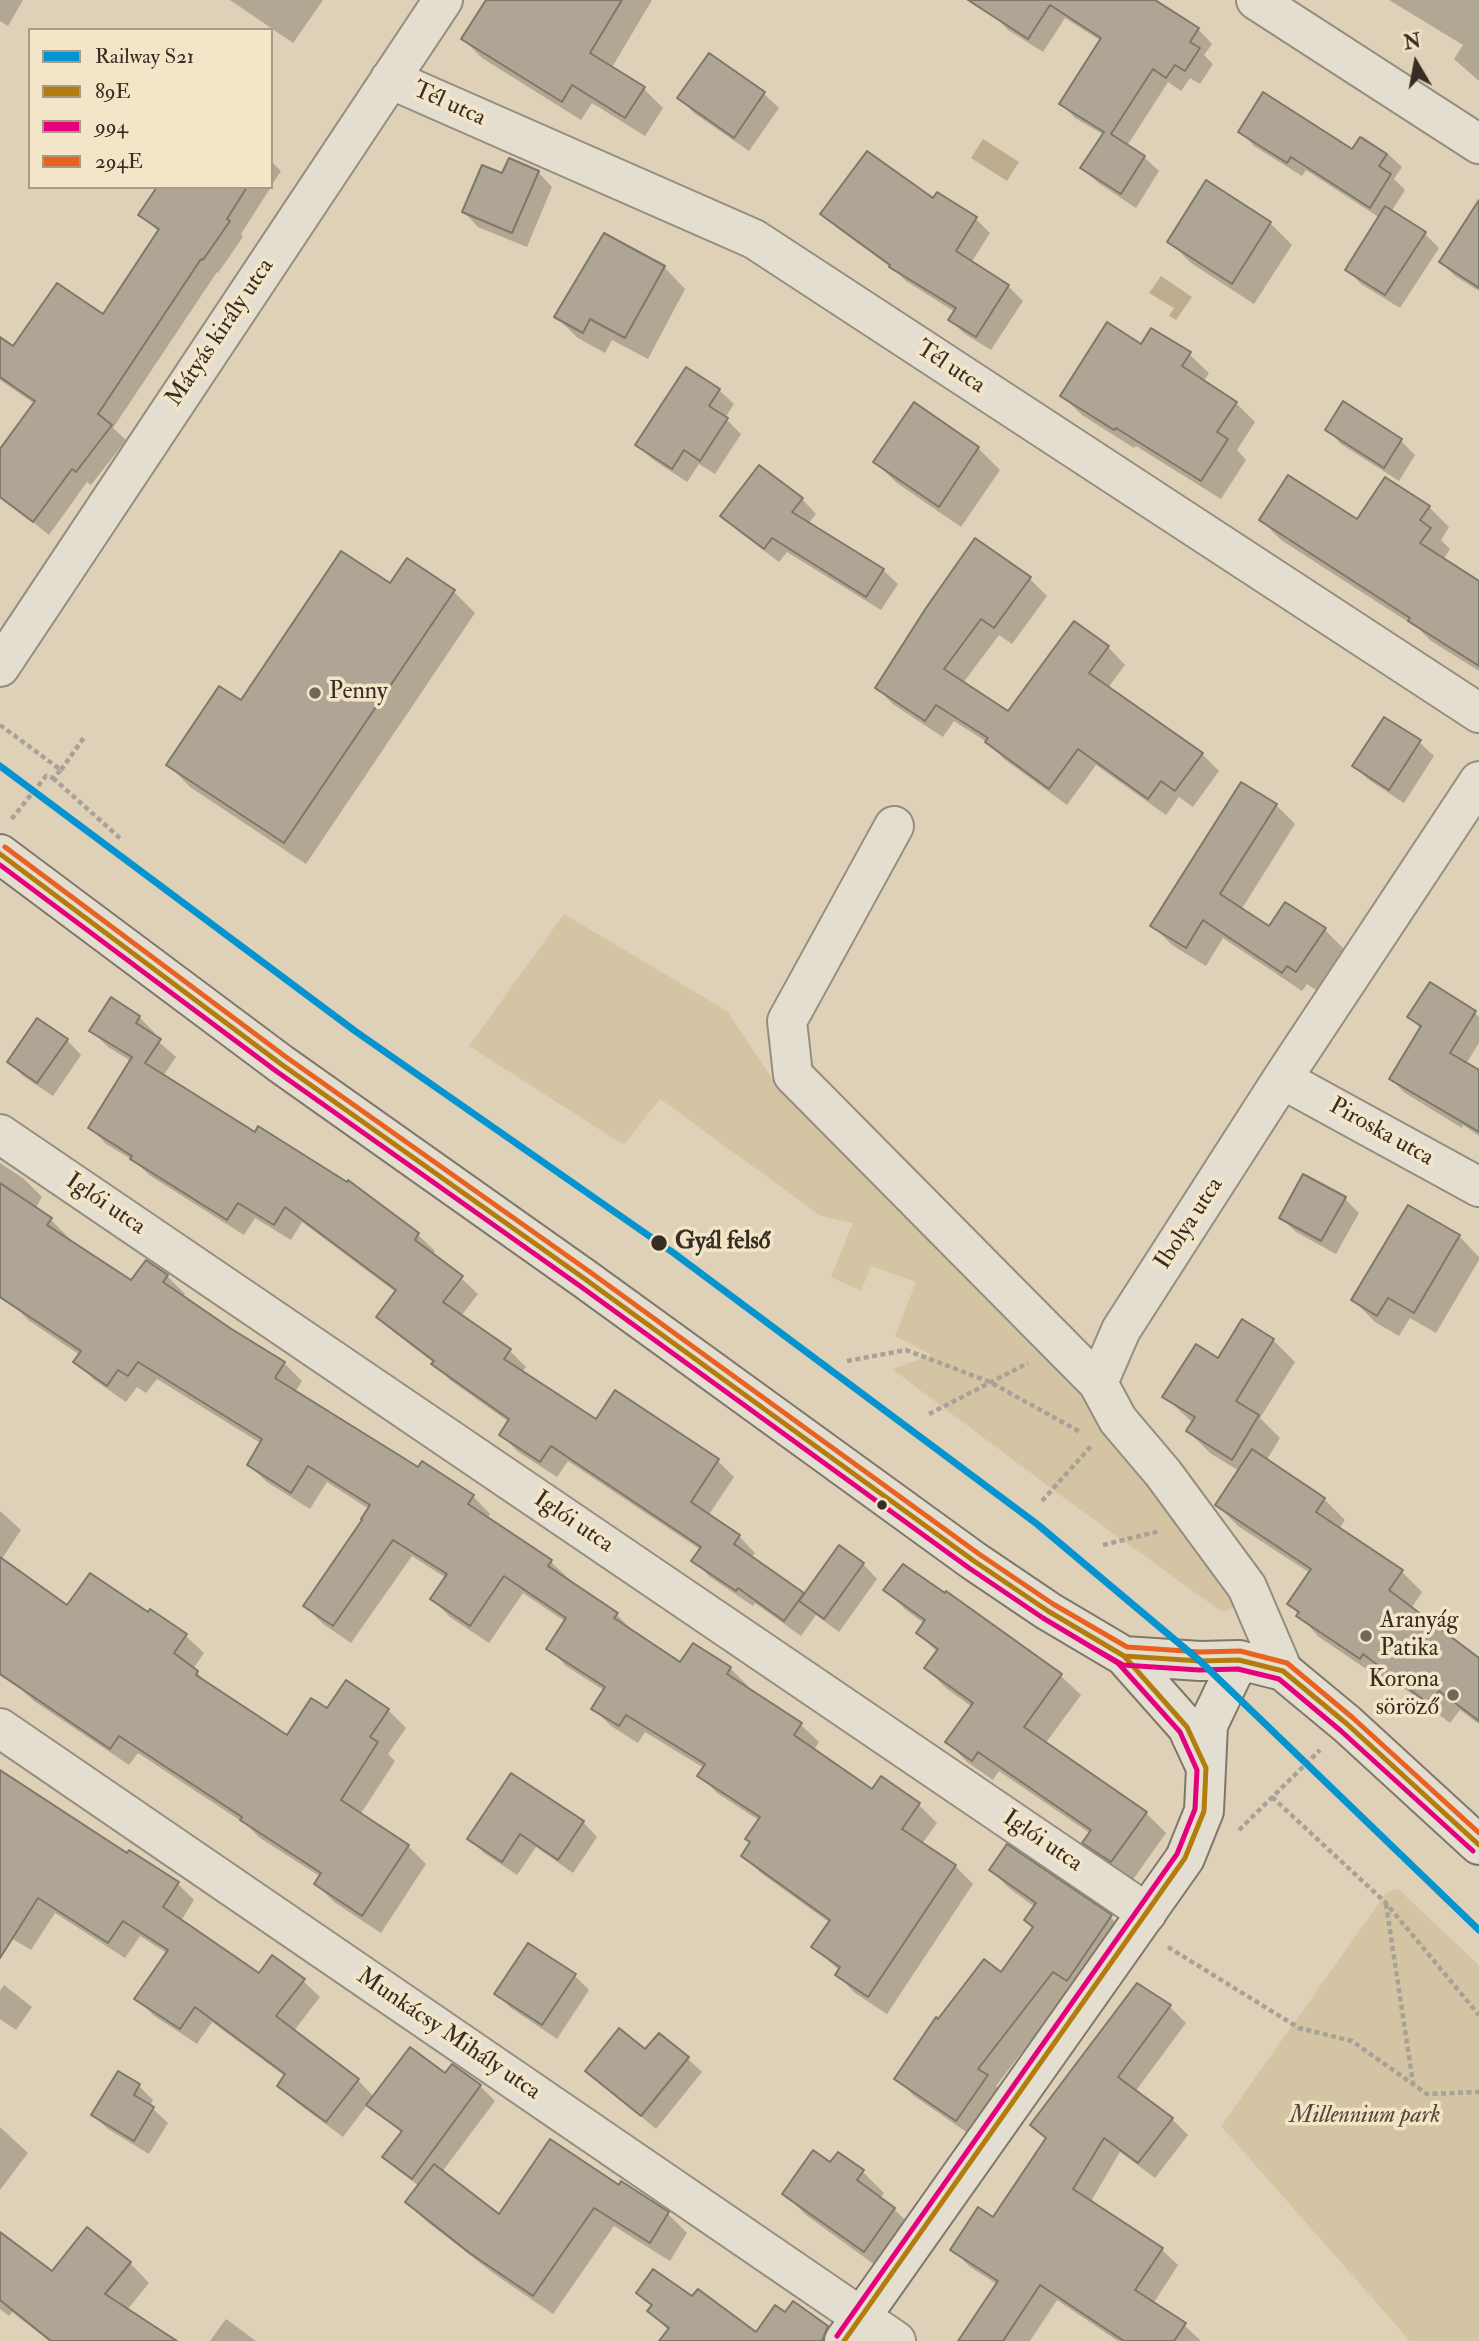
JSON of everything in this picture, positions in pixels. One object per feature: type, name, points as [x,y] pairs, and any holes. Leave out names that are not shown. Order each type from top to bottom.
[{"type":"street","name":"Mátyás király utca","points":[[0,667],[443,0]]},
{"type":"street","points":[[1256,0],[1479,144]]},
{"type":"street","name":"Tél utca","points":[[390,79],[754,239],[1479,713]]},
{"type":"street","name":"Ibolya utca","points":[[1098,1382],[1121,1330],[1282,1079],[1479,781]]},
{"type":"street","points":[[894,825],[787,1021],[793,1075],[1098,1382],[1107,1430],[1163,1473],[1247,1587],[1283,1671]]},
{"type":"street","points":[[3,840],[281,1065],[585,1279],[974,1561],[1048,1611],[1124,1656],[1187,1727],[1206,1768]]},
{"type":"street","name":"Piroska utca","points":[[1282,1079],[1479,1187]]},
{"type":"street","name":"Iglói utca","points":[[0,1133],[1142,1920]]},
{"type":"street","points":[[1124,1656],[1200,1661],[1239,1660],[1283,1671],[1347,1724],[1479,1845]]},
{"type":"street","points":[[852,2329],[1185,1858],[1204,1811],[1208,1725],[1239,1660]]},
{"type":"street","name":"Munkácsy Mihály utca","points":[[0,1728],[852,2329],[896,2341]]},
{"type":"path","points":[[0,725],[61,770]]},
{"type":"path","points":[[53,778],[85,736]]},
{"type":"path","points":[[3,840],[20,806],[46,776],[53,778],[122,840]]},
{"type":"path","points":[[929,1414],[1062,1347]]},
{"type":"path","points":[[848,1361],[906,1350],[1107,1430],[1042,1501]]},
{"type":"path","points":[[1103,1545],[1197,1522]]},
{"type":"path","points":[[1272,1797],[1385,1902],[1479,2015]]},
{"type":"path","points":[[1385,1902],[1413,2084]]},
{"type":"path","points":[[1142,1920],[1299,2028],[1352,2041],[1427,2094],[1479,2092]]},
{"type":"green space","points":[[564,914],[727,1011],[782,1093],[862,1157],[1068,1371],[1225,1578],[1236,1606],[1222,1612],[892,1369],[932,1355],[895,1336],[916,1282],[871,1266],[861,1291],[831,1277],[853,1223],[821,1216],[660,1099],[624,1145],[469,1046]]},
{"type":"green space","name":"Millennium park","points":[[1398,1889],[1479,1965],[1479,2341],[1410,2341],[1221,2126],[1386,1893]]},
{"type":"shaded area","points":[[983,139],[1019,162],[1007,181],[971,158]]},
{"type":"shaded area","points":[[1161,276],[1192,297],[1176,320],[1169,316],[1174,308],[1149,293]]},
{"type":"building","points":[[486,0],[622,0],[590,53],[645,87],[625,118],[572,85],[562,102],[461,39]]},
{"type":"building","points":[[968,0],[1155,0],[1199,28],[1190,42],[1200,48],[1185,71],[1175,65],[1166,78],[1153,69],[1111,134],[1145,156],[1121,194],[1080,168],[1104,132],[1059,104],[1101,38],[1050,5],[1028,39]]},
{"type":"building","points":[[709,53],[765,92],[734,138],[677,98]]},
{"type":"building","points":[[1263,92],[1352,149],[1360,137],[1387,154],[1379,166],[1391,174],[1370,208],[1291,157],[1287,163],[1238,132]]},
{"type":"building","points":[[867,151],[933,198],[937,192],[977,217],[956,251],[1009,285],[976,337],[948,320],[956,308],[889,267],[890,265],[820,214]]},
{"type":"building","points":[[509,158],[539,171],[512,233],[462,212],[482,165],[502,173]]},
{"type":"building","points":[[1206,180],[1271,222],[1232,284],[1167,242]]},
{"type":"building","points":[[156,189],[246,189],[227,219],[230,221],[203,260],[201,259],[98,414],[112,425],[76,472],[72,469],[33,522],[0,497],[0,449],[35,401],[0,377],[0,337],[13,346],[57,283],[103,314],[159,229],[138,215]]},
{"type":"building","points":[[1479,200],[1479,288],[1439,262]]},
{"type":"building","points":[[1385,206],[1426,232],[1385,295],[1345,270]]},
{"type":"building","points":[[604,233],[665,266],[625,338],[590,319],[583,333],[554,317]]},
{"type":"building","points":[[1107,322],[1141,344],[1151,328],[1191,352],[1182,366],[1237,402],[1217,432],[1228,439],[1201,481],[1060,396]]},
{"type":"building","points":[[686,367],[720,389],[709,406],[728,418],[700,461],[684,450],[672,469],[635,445]]},
{"type":"building","points":[[1343,401],[1402,439],[1384,468],[1325,430]]},
{"type":"building","points":[[914,402],[979,447],[939,507],[873,462]]},
{"type":"building","points":[[759,465],[803,498],[792,512],[884,569],[866,597],[772,538],[764,549],[720,516]]},
{"type":"building","points":[[1288,475],[1357,519],[1385,477],[1430,506],[1420,520],[1431,528],[1420,543],[1479,581],[1479,666],[1259,520]]},
{"type":"building","points":[[975,538],[1031,577],[994,628],[981,619],[944,669],[1008,711],[1074,621],[1109,646],[1089,673],[1203,753],[1175,791],[1161,781],[1148,799],[1078,749],[1049,789],[985,742],[988,738],[936,705],[925,721],[875,688]]},
{"type":"building","name":"Penny","points":[[341,551],[390,583],[407,558],[455,590],[284,843],[166,765],[219,686],[241,700]]},
{"type":"building","points":[[1384,717],[1421,740],[1389,790],[1352,766]]},
{"type":"building","points":[[1241,782],[1277,804],[1220,894],[1269,926],[1285,902],[1326,928],[1296,972],[1287,966],[1282,973],[1203,920],[1186,948],[1150,926]]},
{"type":"building","points":[[1430,982],[1476,1011],[1450,1053],[1479,1070],[1479,1132],[1389,1079],[1421,1026],[1407,1017]]},
{"type":"building","points":[[111,997],[140,1016],[136,1023],[161,1039],[145,1063],[255,1132],[258,1126],[347,1182],[348,1180],[419,1233],[415,1240],[463,1276],[443,1302],[511,1349],[504,1359],[596,1419],[615,1390],[719,1459],[691,1502],[740,1535],[734,1544],[804,1593],[784,1621],[738,1588],[736,1591],[691,1561],[701,1547],[551,1446],[540,1462],[499,1435],[509,1419],[431,1364],[434,1361],[376,1317],[396,1290],[285,1207],[274,1225],[238,1203],[227,1220],[130,1159],[132,1156],[88,1128],[132,1057],[89,1031]]},
{"type":"building","points":[[37,1018],[68,1039],[37,1083],[7,1062]]},
{"type":"building","points":[[1303,1174],[1346,1197],[1321,1241],[1279,1218]]},
{"type":"building","points":[[0,1183],[52,1218],[47,1225],[131,1280],[146,1260],[168,1275],[163,1282],[285,1362],[275,1378],[418,1467],[422,1461],[474,1495],[468,1504],[552,1560],[548,1566],[618,1613],[614,1618],[680,1662],[693,1643],[731,1667],[727,1674],[802,1723],[794,1735],[872,1789],[881,1776],[920,1803],[902,1829],[956,1865],[868,1997],[835,1975],[840,1967],[811,1947],[830,1920],[741,1856],[750,1842],[745,1839],[760,1817],[697,1776],[705,1764],[626,1715],[619,1726],[591,1709],[605,1687],[546,1649],[566,1618],[504,1576],[470,1626],[430,1599],[447,1574],[393,1540],[333,1626],[303,1606],[370,1505],[308,1466],[291,1493],[247,1465],[262,1439],[138,1362],[128,1376],[118,1370],[107,1386],[73,1362],[81,1351],[0,1297]]},
{"type":"building","points":[[1408,1205],[1460,1235],[1414,1313],[1388,1298],[1377,1316],[1351,1300]]},
{"type":"building","points":[[1242,1319],[1274,1339],[1236,1401],[1259,1415],[1232,1460],[1186,1431],[1195,1417],[1162,1397],[1196,1344],[1218,1358]]},
{"type":"building","points":[[1252,1449],[1325,1498],[1316,1512],[1403,1570],[1389,1590],[1479,1658],[1479,1721],[1439,1691],[1429,1704],[1363,1654],[1360,1659],[1296,1616],[1299,1612],[1287,1604],[1311,1569],[1215,1505]]},
{"type":"building","points":[[839,1545],[864,1563],[824,1619],[799,1601]]},
{"type":"building","points":[[0,1557],[67,1605],[90,1573],[148,1612],[150,1609],[187,1634],[174,1653],[198,1671],[196,1675],[287,1735],[311,1698],[327,1708],[346,1680],[389,1709],[370,1737],[378,1742],[341,1800],[409,1845],[362,1916],[314,1884],[321,1873],[240,1820],[242,1817],[119,1736],[110,1749],[0,1674]]},
{"type":"building","points":[[903,1564],[945,1593],[946,1591],[1062,1674],[1024,1727],[1147,1812],[1111,1862],[1082,1843],[1091,1830],[978,1752],[972,1761],[945,1742],[973,1703],[924,1668],[938,1649],[916,1633],[925,1620],[883,1590]]},
{"type":"building","points":[[0,1770],[127,1853],[129,1850],[179,1882],[163,1907],[259,1973],[272,1955],[305,1979],[276,2016],[359,2079],[326,2122],[277,2086],[285,2074],[195,2007],[180,2029],[134,1999],[168,1950],[123,1921],[108,1943],[38,1898],[0,1958]]},
{"type":"building","points":[[511,1773],[584,1821],[558,1860],[520,1834],[502,1862],[467,1839]]},
{"type":"building","points":[[1007,1844],[1112,1915],[1067,1981],[1053,1972],[978,2069],[988,2075],[956,2121],[894,2079],[936,2017],[938,2019],[984,1959],[1001,1972],[1033,1927],[1024,1920],[1036,1903],[989,1870]]},
{"type":"building","points":[[528,1943],[576,1974],[542,2025],[494,1994]]},
{"type":"building","points":[[1137,1983],[1171,2005],[1118,2077],[1173,2118],[1138,2163],[1104,2138],[1073,2189],[1163,2248],[1135,2290],[1186,2323],[1174,2341],[1124,2341],[1040,2285],[1003,2341],[958,2341],[998,2281],[950,2250],[978,2207],[993,2217],[1046,2138],[1030,2125]]},
{"type":"building","points":[[619,2028],[645,2049],[659,2033],[689,2057],[641,2116],[585,2071]]},
{"type":"building","points":[[410,2047],[445,2073],[452,2064],[481,2085],[412,2179],[382,2157],[402,2131],[366,2105]]},
{"type":"building","points":[[118,2071],[140,2084],[134,2095],[154,2107],[134,2141],[91,2115]]},
{"type":"building","points":[[550,2139],[619,2185],[621,2181],[669,2212],[650,2243],[594,2208],[533,2296],[471,2254],[405,2202],[434,2164],[499,2214]]},
{"type":"building","points":[[813,2150],[830,2162],[838,2152],[864,2170],[857,2180],[895,2208],[864,2252],[782,2194]]},
{"type":"building","points":[[87,2227],[131,2262],[105,2294],[177,2341],[51,2341],[0,2300],[0,2232],[52,2271]]},
{"type":"building","points":[[653,2269],[692,2296],[698,2289],[756,2332],[775,2305],[785,2312],[793,2301],[828,2326],[822,2341],[659,2341],[669,2328],[647,2311],[652,2305],[636,2293]]},
{"type":"rail line","name":"S21","points":[[0,766],[355,1031],[675,1254],[1037,1524],[1200,1661],[1479,1930]]},
{"type":"transit line","name":"294E","points":[[5,847],[286,1057],[590,1272],[979,1554],[1053,1604],[1127,1647],[1200,1652],[1240,1651],[1287,1663],[1353,1718],[1479,1833]]},
{"type":"transit line","name":"89E","points":[[0,854],[281,1064],[585,1279],[974,1561],[1048,1611],[1124,1656],[1187,1727],[1206,1768],[1204,1811],[1185,1858],[844,2341]]},
{"type":"transit line","name":"994","points":[[0,865],[276,1071],[580,1286],[969,1568],[1043,1618],[1118,1663],[1180,1732],[1197,1770],[1195,1809],[1177,1854],[837,2336]]},
{"type":"transit line","name":"89E","points":[[1092,1637],[1124,1656],[1200,1661],[1239,1660],[1283,1671],[1347,1724],[1479,1845]]},
{"type":"transit line","name":"994","points":[[1088,1645],[1123,1665],[1199,1670],[1238,1669],[1279,1679],[1341,1731],[1473,1851]]},
{"type":"place","name":"Penny","points":[[315,693]]},
{"type":"place","name":"Gyál felső","points":[[659,1243]]},
{"type":"place","name":"Aranyág Patika","points":[[1366,1636]]},
{"type":"place","name":"Korona söröző","points":[[1453,1695]]}]
